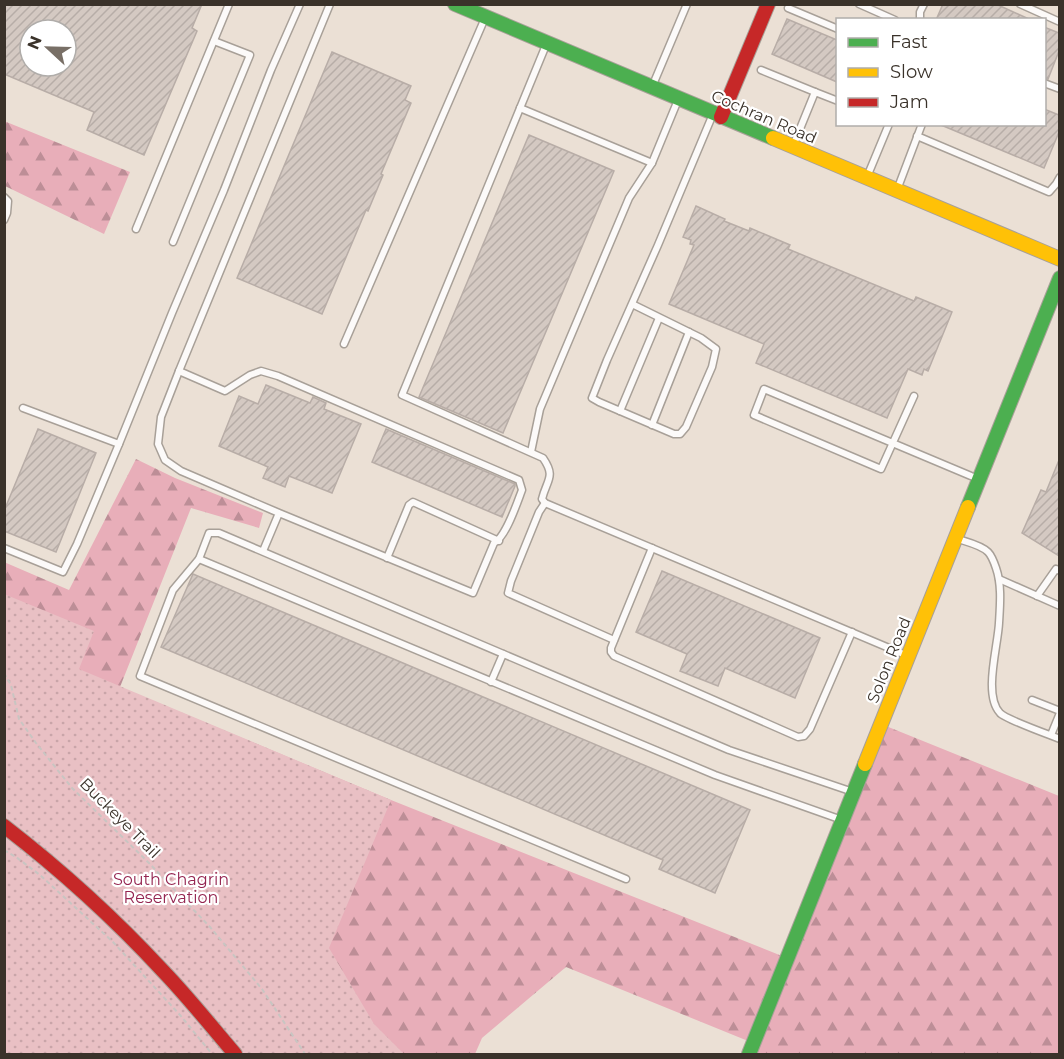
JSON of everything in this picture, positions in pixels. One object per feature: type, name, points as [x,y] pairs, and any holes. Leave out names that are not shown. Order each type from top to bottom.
[{"type":"street","name":"Cochran Road","points":[[455,4],[1059,259]]},
{"type":"street","points":[[717,115],[768,4]]},
{"type":"street","name":"Solon Road","points":[[749,1054],[1059,278]]},
{"type":"street","points":[[4,826],[43,855],[78,886],[152,958],[236,1054]]},
{"type":"lane","points":[[136,229],[229,4]]},
{"type":"lane","points":[[4,548],[63,572],[119,444],[300,4]]},
{"type":"lane","points":[[178,371],[225,391],[250,375],[261,371],[278,376],[519,480],[522,489],[499,541],[494,543],[473,593],[181,471],[165,459],[158,444],[161,417],[178,371],[330,4]]},
{"type":"lane","points":[[651,87],[687,4]]},
{"type":"lane","points":[[859,4],[890,18]]},
{"type":"lane","points":[[1020,4],[1059,22]]},
{"type":"lane","points":[[788,8],[836,29]]},
{"type":"lane","points":[[344,344],[485,17]]},
{"type":"lane","points":[[173,242],[250,55],[214,41]]},
{"type":"lane","points":[[546,43],[402,395],[543,458],[550,468],[550,477],[542,499],[545,503],[909,656]]},
{"type":"lane","points":[[761,70],[836,102]]},
{"type":"lane","points":[[792,147],[815,92]]},
{"type":"lane","points":[[531,452],[540,409],[629,198],[652,163],[678,99]]},
{"type":"lane","points":[[520,108],[652,163]]},
{"type":"lane","points":[[632,304],[701,338],[716,349],[712,367],[686,427],[680,434],[674,434],[592,398],[607,360],[658,245],[717,115]]},
{"type":"lane","points":[[867,178],[888,126]]},
{"type":"lane","points":[[897,190],[921,126]]},
{"type":"lane","points":[[917,136],[1050,192],[1059,177]]},
{"type":"lane","points":[[4,197],[8,201],[8,213],[4,220]]},
{"type":"lane","points":[[620,411],[659,318]]},
{"type":"lane","points":[[652,424],[688,332]]},
{"type":"lane","points":[[914,396],[893,443],[881,469],[754,415],[764,389],[893,443],[979,479]]},
{"type":"lane","points":[[23,408],[119,444]]},
{"type":"lane","points":[[387,558],[409,505],[413,502],[499,541]]},
{"type":"lane","points":[[545,503],[538,512],[508,592],[614,640]]},
{"type":"lane","points":[[263,551],[279,513]]},
{"type":"lane","points":[[626,879],[140,676],[173,590],[198,559],[209,533],[219,532],[729,750],[854,792]]},
{"type":"lane","points":[[956,538],[988,552],[992,557],[999,579],[999,625],[992,672],[994,701],[1001,714],[1059,739]]},
{"type":"lane","points":[[652,548],[611,648],[614,656],[798,737],[804,736],[810,729],[852,632]]},
{"type":"lane","points":[[198,559],[715,775],[843,820]]},
{"type":"lane","points":[[1037,596],[1056,568],[1059,571]]},
{"type":"lane","points":[[999,579],[1059,606]]},
{"type":"lane","points":[[491,682],[503,654]]},
{"type":"lane","points":[[1032,700],[1059,712],[1051,735]]},
{"type":"path","name":"Buckeye Trail","points":[[4,673],[11,685],[19,719],[36,743],[72,788],[149,863],[210,927],[262,989],[304,1054]]},
{"type":"path","points":[[4,850],[40,875],[113,942],[180,1015],[212,1054]]},
{"type":"green space","points":[[4,121],[130,172],[104,234],[5,186]]},
{"type":"green space","points":[[136,459],[175,478],[263,513],[259,528],[191,508],[120,687],[391,800],[787,958],[881,724],[1059,796],[1059,1054],[749,1054],[753,1043],[566,967],[482,1038],[475,1054],[5,1054],[4,562],[69,590]]},
{"type":"green space","name":"South Chagrin Reservation","points":[[4,594],[94,631],[79,669],[391,800],[329,948],[374,1024],[404,1054],[5,1054]]},
{"type":"building","points":[[4,4],[202,4],[192,28],[197,31],[144,155],[87,130],[94,112],[4,74]]},
{"type":"building","points":[[943,4],[996,4],[1027,18],[937,18]]},
{"type":"building","points":[[787,19],[836,40],[836,82],[772,54]]},
{"type":"building","points":[[1046,28],[1059,33],[1059,51],[1048,79],[1046,78]]},
{"type":"building","points":[[332,52],[411,86],[405,100],[411,103],[368,211],[366,210],[322,314],[237,278]]},
{"type":"building","points":[[1046,110],[1059,115],[1059,132],[1044,168],[943,126],[1046,126]]},
{"type":"building","points":[[529,135],[614,171],[503,433],[419,397]]},
{"type":"building","points":[[696,206],[725,219],[724,221],[749,231],[750,228],[790,245],[788,249],[914,301],[916,297],[952,312],[928,371],[924,369],[922,375],[908,369],[887,418],[756,363],[764,344],[669,304],[694,245],[690,244],[691,240],[683,237]]},
{"type":"building","points":[[266,385],[310,403],[313,397],[326,403],[324,409],[361,424],[332,493],[289,476],[285,487],[263,478],[268,467],[219,446],[239,396],[258,404]]},
{"type":"building","points":[[38,429],[96,453],[56,552],[4,531],[4,511]]},
{"type":"building","points":[[386,429],[515,484],[502,517],[372,462]]},
{"type":"building","points":[[1059,460],[1059,556],[1022,533],[1041,490],[1046,492]]},
{"type":"building","points":[[662,571],[820,638],[795,698],[725,668],[718,686],[680,671],[687,654],[636,632]]},
{"type":"building","points":[[193,574],[750,810],[715,893],[659,869],[663,860],[161,647]]},
{"type":"traffic: fast","points":[[455,4],[773,138]]},
{"type":"traffic: fast","points":[[968,507],[1060,278]]},
{"type":"traffic: fast","points":[[749,1054],[865,764]]},
{"type":"traffic: slow","points":[[773,138],[1060,259]]},
{"type":"traffic: slow","points":[[865,764],[968,507]]},
{"type":"traffic: jam","points":[[721,117],[768,4]]},
{"type":"traffic: jam","points":[[4,826],[106,913],[181,991],[235,1054]]}]
